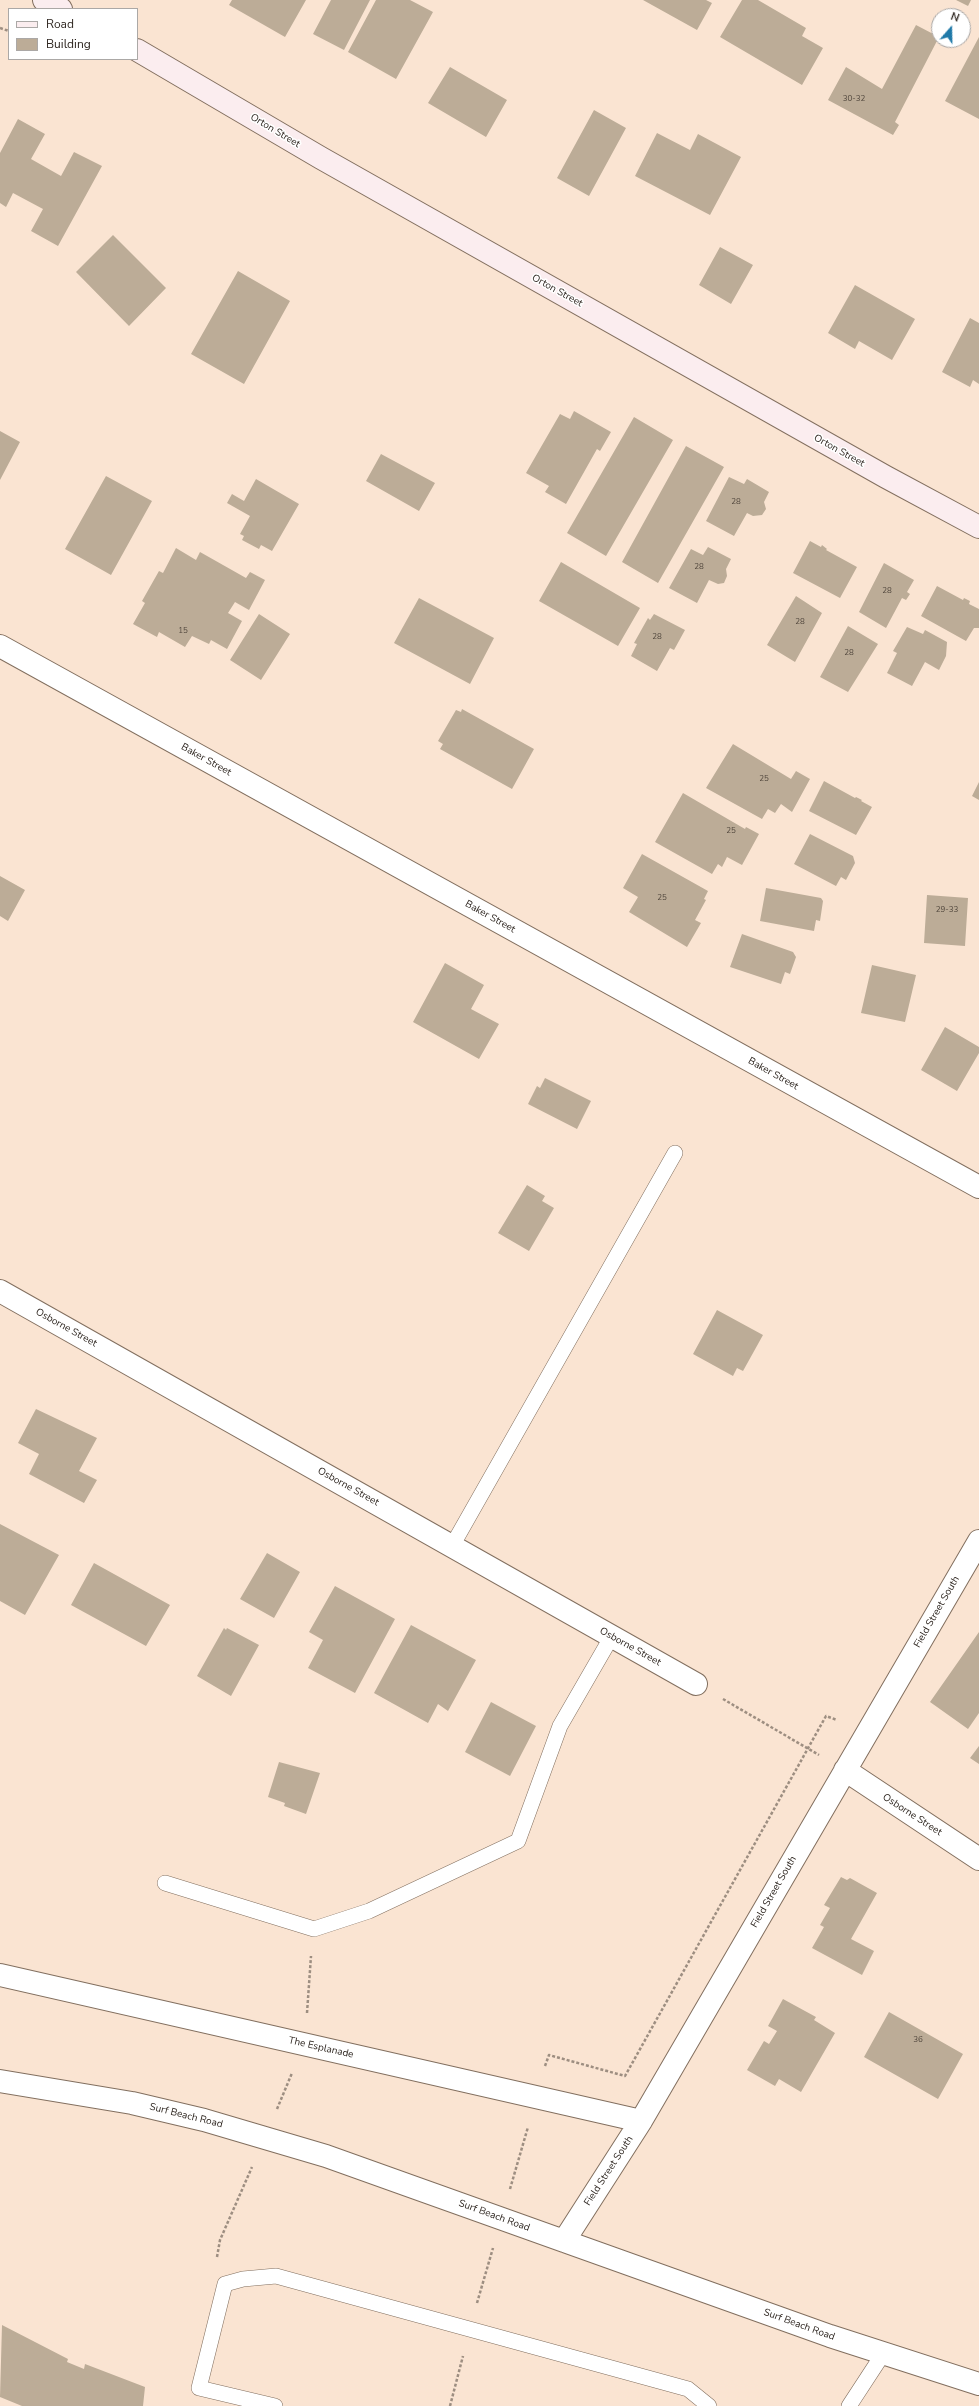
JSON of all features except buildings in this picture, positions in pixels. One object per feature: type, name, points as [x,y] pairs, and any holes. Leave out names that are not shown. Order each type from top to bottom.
[{"type":"main road","points":[[44,0],[59,8]]},
{"type":"main road","name":"Orton Street","points":[[138,51],[369,185],[886,477],[979,527]]},
{"type":"street","name":"Baker Street","points":[[0,646],[979,1188]]},
{"type":"street","name":"Osborne Street","points":[[0,1291],[696,1684]]},
{"type":"street","name":"Field Street South","points":[[564,2240],[641,2121],[979,1540]]},
{"type":"street","name":"Osborne Street","points":[[845,1770],[979,1859]]},
{"type":"street","name":"The Esplanade","points":[[0,1975],[641,2121]]},
{"type":"street","name":"Surf Beach Road","points":[[0,2081],[132,2103],[204,2120],[326,2156],[883,2354],[979,2384]]},
{"type":"lane","points":[[452,1546],[675,1153]]},
{"type":"lane","points":[[165,1883],[314,1930],[369,1911],[518,1841],[560,1726],[612,1636]]},
{"type":"lane","points":[[275,2406],[199,2388],[225,2284],[243,2279],[276,2276],[688,2390],[709,2406]]},
{"type":"lane","points":[[849,2406],[883,2354]]},
{"type":"path","points":[[696,1684],[845,1770]]},
{"type":"path","points":[[450,2406],[501,2218],[549,2055],[625,2076],[826,1716],[868,1732]]}]
